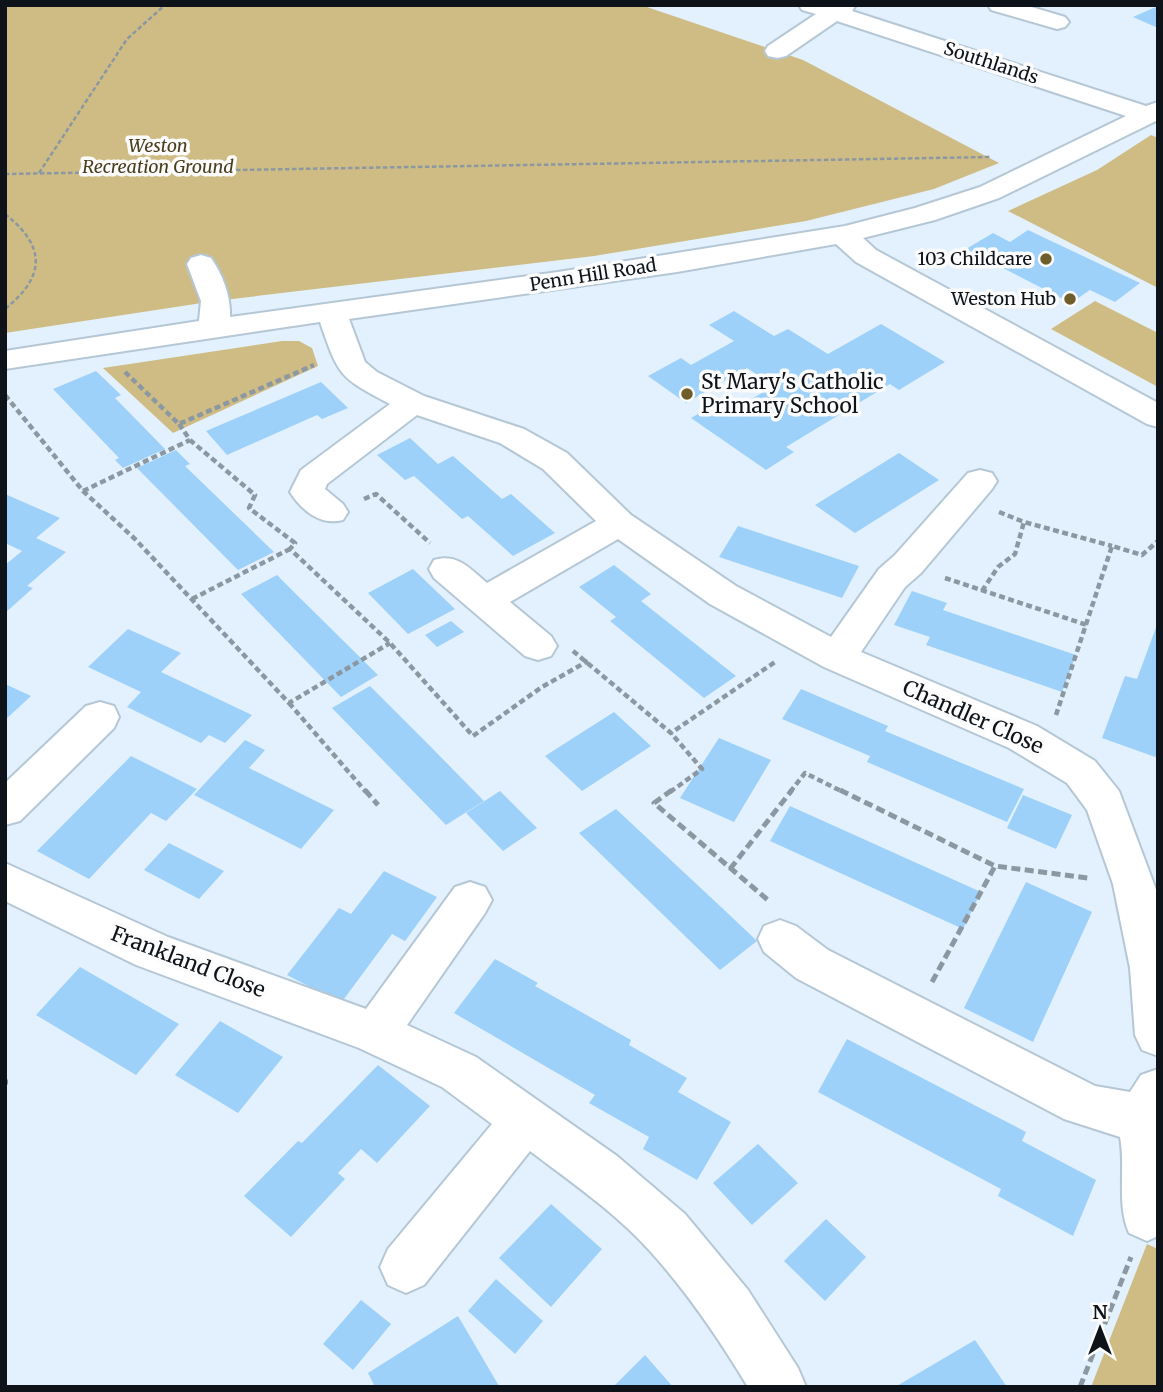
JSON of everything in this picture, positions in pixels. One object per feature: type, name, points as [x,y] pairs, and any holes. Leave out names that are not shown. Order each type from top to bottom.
[{"type":"street","name":"Southlands","points":[[810,5],[839,9],[1064,86],[1152,113]]},
{"type":"street","points":[[999,5],[1057,22]]},
{"type":"street","points":[[777,51],[839,9]]},
{"type":"street","name":"Penn Hill Road","points":[[5,360],[97,344],[332,314],[768,249],[925,213],[1001,188],[1079,152],[1152,113]]},
{"type":"street","points":[[840,233],[866,256],[1158,416]]},
{"type":"street","points":[[201,264],[216,301],[214,328]]},
{"type":"street","name":"Chandler Close","points":[[332,314],[351,366],[366,379],[414,403],[523,442],[555,461],[619,523],[723,595],[804,642],[1023,737],[1081,772],[1105,803],[1134,884],[1153,968],[1158,1035]]},
{"type":"street","points":[[331,512],[307,492],[313,478],[414,403]]},
{"type":"street","points":[[837,657],[892,578],[908,564],[973,489]]},
{"type":"street","points":[[486,600],[619,523]]},
{"type":"street","points":[[447,569],[538,646]]},
{"type":"street","points":[[5,809],[100,717]]},
{"type":"street","name":"Frankland Close","points":[[5,881],[152,951],[375,1033],[459,1072],[600,1173],[667,1232],[730,1308],[779,1387]]},
{"type":"street","points":[[375,1033],[470,900]]},
{"type":"street","points":[[780,939],[812,964],[1081,1103],[1110,1114],[1149,1103],[1147,1216]]},
{"type":"street","points":[[406,1267],[526,1119]]},
{"type":"path","points":[[39,174],[127,39],[165,5]]},
{"type":"path","points":[[5,174],[997,157]]},
{"type":"path","points":[[5,214],[15,221],[37,252],[39,265],[30,285],[5,309]]},
{"type":"path","points":[[97,344],[179,424],[190,440],[255,495],[248,508],[295,543]]},
{"type":"path","points":[[179,424],[344,352]]},
{"type":"path","points":[[5,396],[83,491],[135,539],[192,599],[289,703],[378,805]]},
{"type":"path","points":[[83,491],[190,440]]},
{"type":"path","points":[[973,489],[1024,522],[1112,547],[1142,555],[1158,541]]},
{"type":"path","points":[[192,599],[290,549],[331,512],[376,494],[444,556],[447,569]]},
{"type":"path","points":[[982,591],[998,567],[1014,554],[1024,522]]},
{"type":"path","points":[[1044,749],[1112,547]]},
{"type":"path","points":[[290,549],[390,643],[473,736],[542,687],[588,661]]},
{"type":"path","points":[[908,564],[1087,625]]},
{"type":"path","points":[[538,646],[561,642],[588,661],[671,733],[702,769],[654,803],[771,903],[780,939]]},
{"type":"path","points":[[671,733],[804,642]]},
{"type":"path","points":[[289,703],[390,643]]},
{"type":"path","points":[[730,869],[805,773],[995,866],[1134,884]]},
{"type":"path","points":[[913,1016],[995,866]]},
{"type":"path","points":[[1080,1387],[1147,1216]]},
{"type":"green space","name":"Weston Recreation Ground","points":[[5,5],[641,5],[803,60],[999,163],[934,189],[806,221],[594,256],[215,301],[5,333]]},
{"type":"green space","points":[[1151,135],[1158,138],[1158,288],[1008,211],[1097,170]]},
{"type":"green space","points":[[1095,301],[1158,333],[1158,387],[1051,329]]},
{"type":"green space","points":[[282,341],[299,341],[312,348],[318,366],[173,433],[103,368]]},
{"type":"green space","points":[[1147,1244],[1158,1249],[1158,1387],[1091,1387]]},
{"type":"building","points":[[1158,6],[1158,28],[1133,17]]},
{"type":"building","points":[[1028,230],[1140,283],[1115,302],[1090,290],[1071,303],[966,249],[993,233],[1010,242]]},
{"type":"building","points":[[734,311],[774,336],[788,329],[828,354],[881,324],[945,362],[899,390],[890,384],[786,447],[794,452],[766,470],[691,418],[719,402],[731,411],[774,386],[747,368],[686,403],[648,376],[681,358],[691,365],[734,341],[709,325]]},
{"type":"building","points":[[96,371],[121,395],[115,398],[165,449],[123,468],[115,460],[119,458],[53,389]]},
{"type":"building","points":[[321,382],[348,408],[322,419],[317,415],[227,455],[206,431]]},
{"type":"building","points":[[410,438],[438,464],[453,456],[502,499],[511,494],[555,533],[513,556],[468,516],[462,519],[414,476],[405,480],[377,455]]},
{"type":"building","points":[[176,450],[190,464],[185,466],[274,552],[238,570],[137,468]]},
{"type":"building","points":[[899,453],[939,480],[855,533],[815,505]]},
{"type":"building","points":[[5,494],[60,518],[36,538],[66,552],[27,586],[33,588],[5,613],[5,565],[22,551],[5,543]]},
{"type":"building","points":[[738,526],[859,566],[842,598],[719,557]]},
{"type":"building","points":[[614,565],[651,594],[641,601],[736,676],[704,698],[610,621],[616,617],[579,587]]},
{"type":"building","points":[[413,569],[455,609],[408,634],[368,593]]},
{"type":"building","points":[[277,575],[378,675],[341,697],[241,594]]},
{"type":"building","points":[[912,591],[947,603],[943,610],[1076,655],[1062,692],[926,645],[930,637],[894,625]]},
{"type":"building","points":[[451,621],[464,632],[437,647],[425,635]]},
{"type":"building","points":[[1158,622],[1158,758],[1102,738],[1125,676],[1137,679]]},
{"type":"building","points":[[128,629],[181,653],[161,672],[252,715],[225,743],[209,735],[201,743],[127,707],[141,692],[88,667]]},
{"type":"building","points":[[5,684],[31,696],[5,720]]},
{"type":"building","points":[[370,686],[484,801],[446,825],[332,708]]},
{"type":"building","points":[[801,689],[888,726],[885,731],[1024,789],[1007,822],[867,762],[870,756],[782,719]]},
{"type":"building","points":[[614,712],[651,746],[582,791],[545,756]]},
{"type":"building","points":[[719,738],[771,760],[734,822],[680,798]]},
{"type":"building","points":[[245,740],[265,750],[249,768],[334,810],[301,849],[194,795]]},
{"type":"building","points":[[131,756],[197,789],[166,821],[151,813],[89,879],[37,851]]},
{"type":"building","points":[[500,791],[537,828],[503,851],[466,813]]},
{"type":"building","points":[[1023,795],[1072,815],[1056,849],[1007,828]]},
{"type":"building","points":[[790,806],[981,892],[963,929],[770,841]]},
{"type":"building","points":[[616,809],[757,941],[720,970],[579,833]]},
{"type":"building","points":[[169,843],[224,871],[199,899],[144,870]]},
{"type":"building","points":[[384,871],[437,897],[405,941],[392,934],[341,1003],[287,975],[339,908],[351,914]]},
{"type":"building","points":[[1026,882],[1092,912],[1033,1042],[964,1008]]},
{"type":"building","points":[[495,959],[538,983],[535,986],[631,1040],[629,1045],[687,1078],[678,1092],[731,1122],[697,1180],[643,1149],[649,1137],[589,1103],[595,1095],[454,1013]]},
{"type":"building","points":[[80,967],[179,1024],[136,1075],[36,1015]]},
{"type":"building","points":[[220,1021],[283,1057],[238,1113],[175,1075]]},
{"type":"building","points":[[847,1039],[1026,1132],[1022,1141],[1096,1180],[1073,1236],[998,1196],[1001,1189],[818,1092]]},
{"type":"building","points":[[378,1065],[430,1106],[377,1163],[361,1149],[338,1173],[345,1179],[291,1237],[244,1196],[298,1141],[302,1143]]},
{"type":"building","points":[[758,1144],[798,1183],[752,1225],[713,1183]]},
{"type":"building","points":[[551,1204],[602,1249],[551,1307],[499,1258]]},
{"type":"building","points":[[826,1219],[866,1257],[825,1301],[784,1261]]},
{"type":"building","points":[[496,1279],[543,1321],[515,1354],[468,1311]]},
{"type":"building","points":[[361,1300],[391,1324],[353,1370],[323,1344]]},
{"type":"building","points":[[458,1316],[499,1386],[375,1387],[368,1373]]},
{"type":"building","points":[[975,1340],[1007,1387],[895,1387]]},
{"type":"building","points":[[645,1355],[673,1387],[613,1387]]},
{"type":"place","name":"103 Childcare","points":[[1046,259]]},
{"type":"place","name":"Weston Hub","points":[[1070,299]]},
{"type":"place","name":"St Mary's Catholic Primary School","points":[[687,394]]}]
